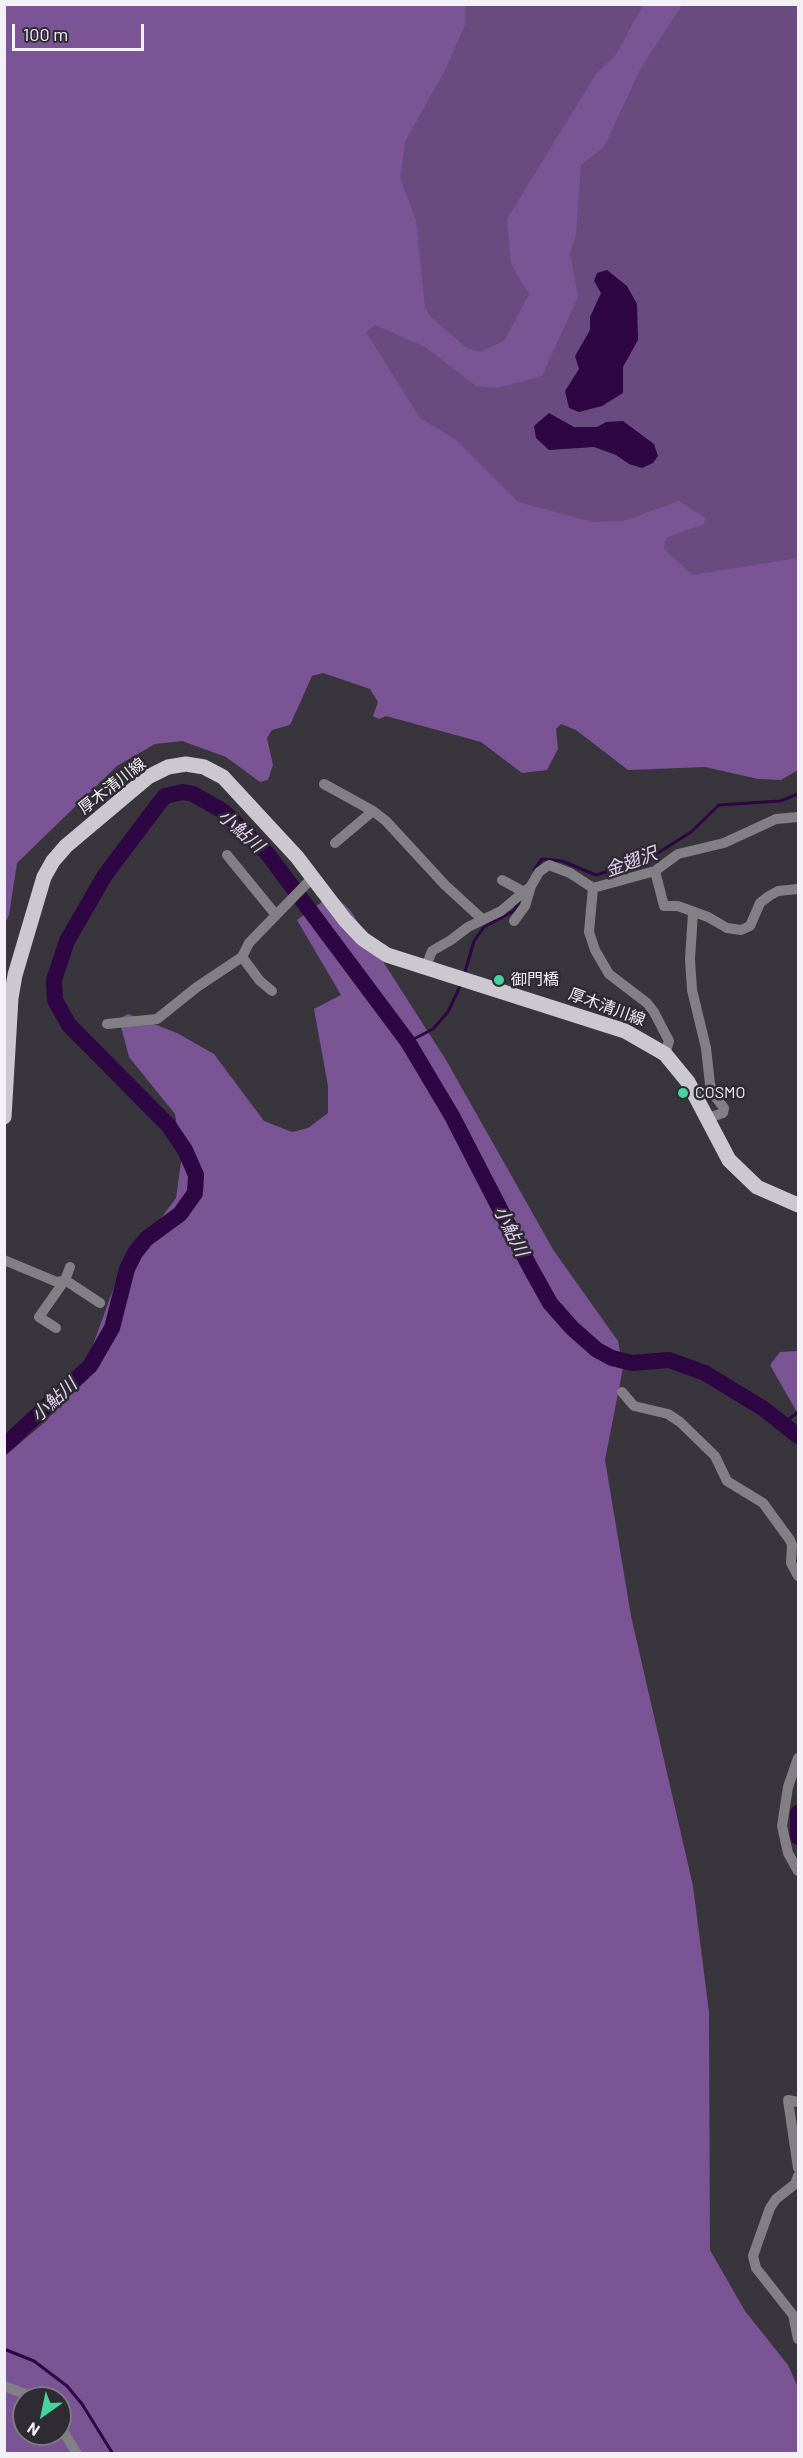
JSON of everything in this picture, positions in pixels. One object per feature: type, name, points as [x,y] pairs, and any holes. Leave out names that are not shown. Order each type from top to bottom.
[{"type":"main road","name":"厚木清川線","points":[[4,1117],[11,998],[15,975],[44,877],[53,861],[66,846],[148,777],[168,767],[186,764],[204,767],[223,777],[308,882],[363,939],[387,955],[625,1030],[664,1053],[688,1082],[729,1160],[749,1181],[770,1194],[798,1205]]},
{"type":"street","points":[[324,784],[373,811],[386,821],[445,885],[482,920]]},
{"type":"street","points":[[335,843],[373,811]]},
{"type":"street","points":[[426,966],[432,951],[501,911],[527,889],[539,872],[549,865],[570,873],[593,888],[655,871],[678,854],[724,843],[776,819],[798,817]]},
{"type":"street","points":[[228,855],[278,913]]},
{"type":"street","points":[[655,871],[664,906],[678,906],[708,917],[727,928],[741,930],[750,926],[760,903],[769,896],[778,891],[798,889]]},
{"type":"street","points":[[502,880],[527,889]]},
{"type":"street","points":[[107,1024],[157,1019],[197,987],[242,957],[249,943],[308,882]]},
{"type":"street","points":[[593,888],[589,932],[595,950],[609,974],[647,1003],[654,1012],[669,1041],[664,1053]]},
{"type":"street","points":[[514,921],[525,906],[527,889]]},
{"type":"street","points":[[693,913],[690,959],[692,990],[706,1048],[710,1084],[714,1095],[724,1108],[723,1113],[708,1118]]},
{"type":"street","points":[[242,957],[260,981],[272,991]]},
{"type":"street","points":[[4,1260],[57,1282],[65,1280],[100,1303]]},
{"type":"street","points":[[56,1328],[39,1317],[65,1280],[70,1267]]},
{"type":"street","points":[[622,1392],[634,1406],[668,1414],[680,1422],[715,1456],[727,1481],[767,1508],[790,1540],[791,1563],[798,1576]]},
{"type":"street","points":[[798,1758],[788,1787],[782,1826],[788,1853],[798,1871]]},
{"type":"street","points":[[798,2102],[788,2100],[798,2168]]},
{"type":"street","points":[[798,2176],[795,2184],[770,2208],[753,2256],[756,2268],[793,2315],[798,2339]]},
{"type":"shaded area","points":[[5,4],[465,5],[465,25],[447,66],[405,142],[400,178],[416,220],[425,308],[432,318],[467,348],[480,352],[504,341],[529,294],[511,264],[507,219],[596,74],[615,56],[643,5],[682,5],[640,70],[604,147],[581,165],[576,234],[570,253],[578,297],[542,376],[497,388],[476,386],[425,347],[375,325],[366,332],[420,418],[455,439],[518,502],[593,522],[623,521],[679,501],[705,518],[704,524],[666,538],[664,549],[692,575],[798,558],[798,770],[781,780],[758,779],[705,767],[628,770],[576,730],[561,724],[556,729],[558,749],[547,770],[522,773],[481,742],[386,716],[379,719],[373,716],[378,702],[370,689],[323,673],[312,676],[290,725],[272,730],[267,738],[273,765],[268,780],[260,782],[226,757],[182,741],[155,744],[117,766],[17,863],[9,915],[5,923]]},
{"type":"shaded area","points":[[429,5],[798,5],[798,624],[671,672],[300,323]]},
{"type":"shaded area","points":[[607,270],[627,286],[637,304],[638,340],[623,367],[623,393],[602,406],[579,412],[569,408],[565,391],[579,369],[575,356],[590,330],[590,317],[601,293],[594,281],[597,273]]},
{"type":"shaded area","points":[[549,413],[574,427],[597,427],[606,422],[623,421],[654,444],[658,456],[653,463],[642,468],[594,447],[549,450],[536,438],[534,426]]},
{"type":"shaded area","points":[[333,894],[350,910],[446,1060],[554,1251],[618,1341],[623,1368],[605,1460],[631,1616],[693,1886],[709,2012],[710,2250],[745,2311],[788,2365],[798,2387],[798,2453],[5,2454],[5,1456],[45,1422],[78,1386],[118,1276],[176,1198],[182,1155],[175,1114],[129,1057],[119,1019],[128,1014],[177,1033],[214,1054],[264,1121],[292,1132],[308,1128],[328,1113],[328,1086],[314,1009],[341,995],[297,920]]},
{"type":"shaded area","points":[[798,1351],[798,1414],[770,1365],[780,1352]]},
{"type":"waterway","name":"小鮎川","points":[[4,1446],[90,1366],[112,1328],[127,1269],[135,1253],[146,1239],[180,1214],[195,1193],[196,1175],[185,1150],[168,1125],[69,1025],[55,1000],[54,980],[67,941],[105,875],[165,796],[183,792],[193,794],[223,811],[267,853],[408,1042],[452,1116],[550,1303],[572,1328],[597,1350],[612,1358],[632,1363],[669,1360],[705,1373],[764,1409],[798,1436]]},
{"type":"waterway","name":"金翅沢","points":[[534,870],[542,859],[562,861],[596,875],[650,858],[691,832],[719,805],[780,801],[798,794]]},
{"type":"waterway","name":"金翅沢","points":[[464,975],[474,941],[484,927],[514,911],[520,900]]},
{"type":"waterway","name":"金翅沢","points":[[408,1042],[433,1029],[448,1012],[461,984]]},
{"type":"waterway","points":[[784,1423],[798,1412]]},
{"type":"waterway","name":"小鮎川","points":[[798,1813],[798,1837]]},
{"type":"waterway","points":[[4,2349],[34,2361],[67,2386],[82,2404],[113,2454]]},
{"type":"place","name":"御門橋","points":[[499,980]]},
{"type":"place","name":"COSMO","points":[[683,1093]]}]
